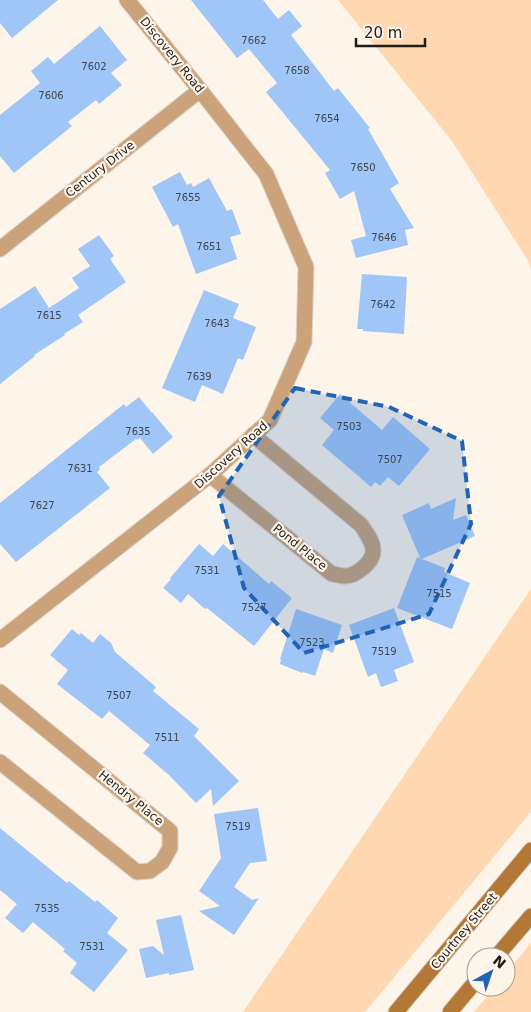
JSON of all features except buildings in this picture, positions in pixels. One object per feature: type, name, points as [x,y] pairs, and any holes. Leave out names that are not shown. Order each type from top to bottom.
[{"type":"street","name":"Discovery Road","points":[[0,640],[210,475],[270,420],[304,342],[306,267],[266,174],[127,0]]},
{"type":"street","name":"Century Drive","points":[[0,248],[200,90]]},
{"type":"street","name":"Pond Place","points":[[210,475],[332,574],[345,577],[359,571],[368,563],[374,551],[370,539],[361,526],[253,435]]},
{"type":"street","name":"Hendry Place","points":[[0,692],[170,831],[170,848],[162,862],[150,871],[137,872],[0,762]]},
{"type":"street","name":"Courtney Street","points":[[396,1012],[531,850]]},
{"type":"street","points":[[505,947],[531,916]]},
{"type":"street","points":[[450,1012],[466,993]]},
{"type":"highlighted area","points":[[295,388],[389,407],[462,441],[471,524],[429,614],[304,653],[244,588],[219,496]]},
{"type":"shaded area","points":[[338,0],[531,0],[531,270],[529,262],[452,141]]},
{"type":"shaded area","points":[[531,589],[531,812],[365,1012],[243,1012]]},
{"type":"shaded area","points":[[531,943],[531,1012],[474,1012],[487,997],[516,997],[516,961]]}]
